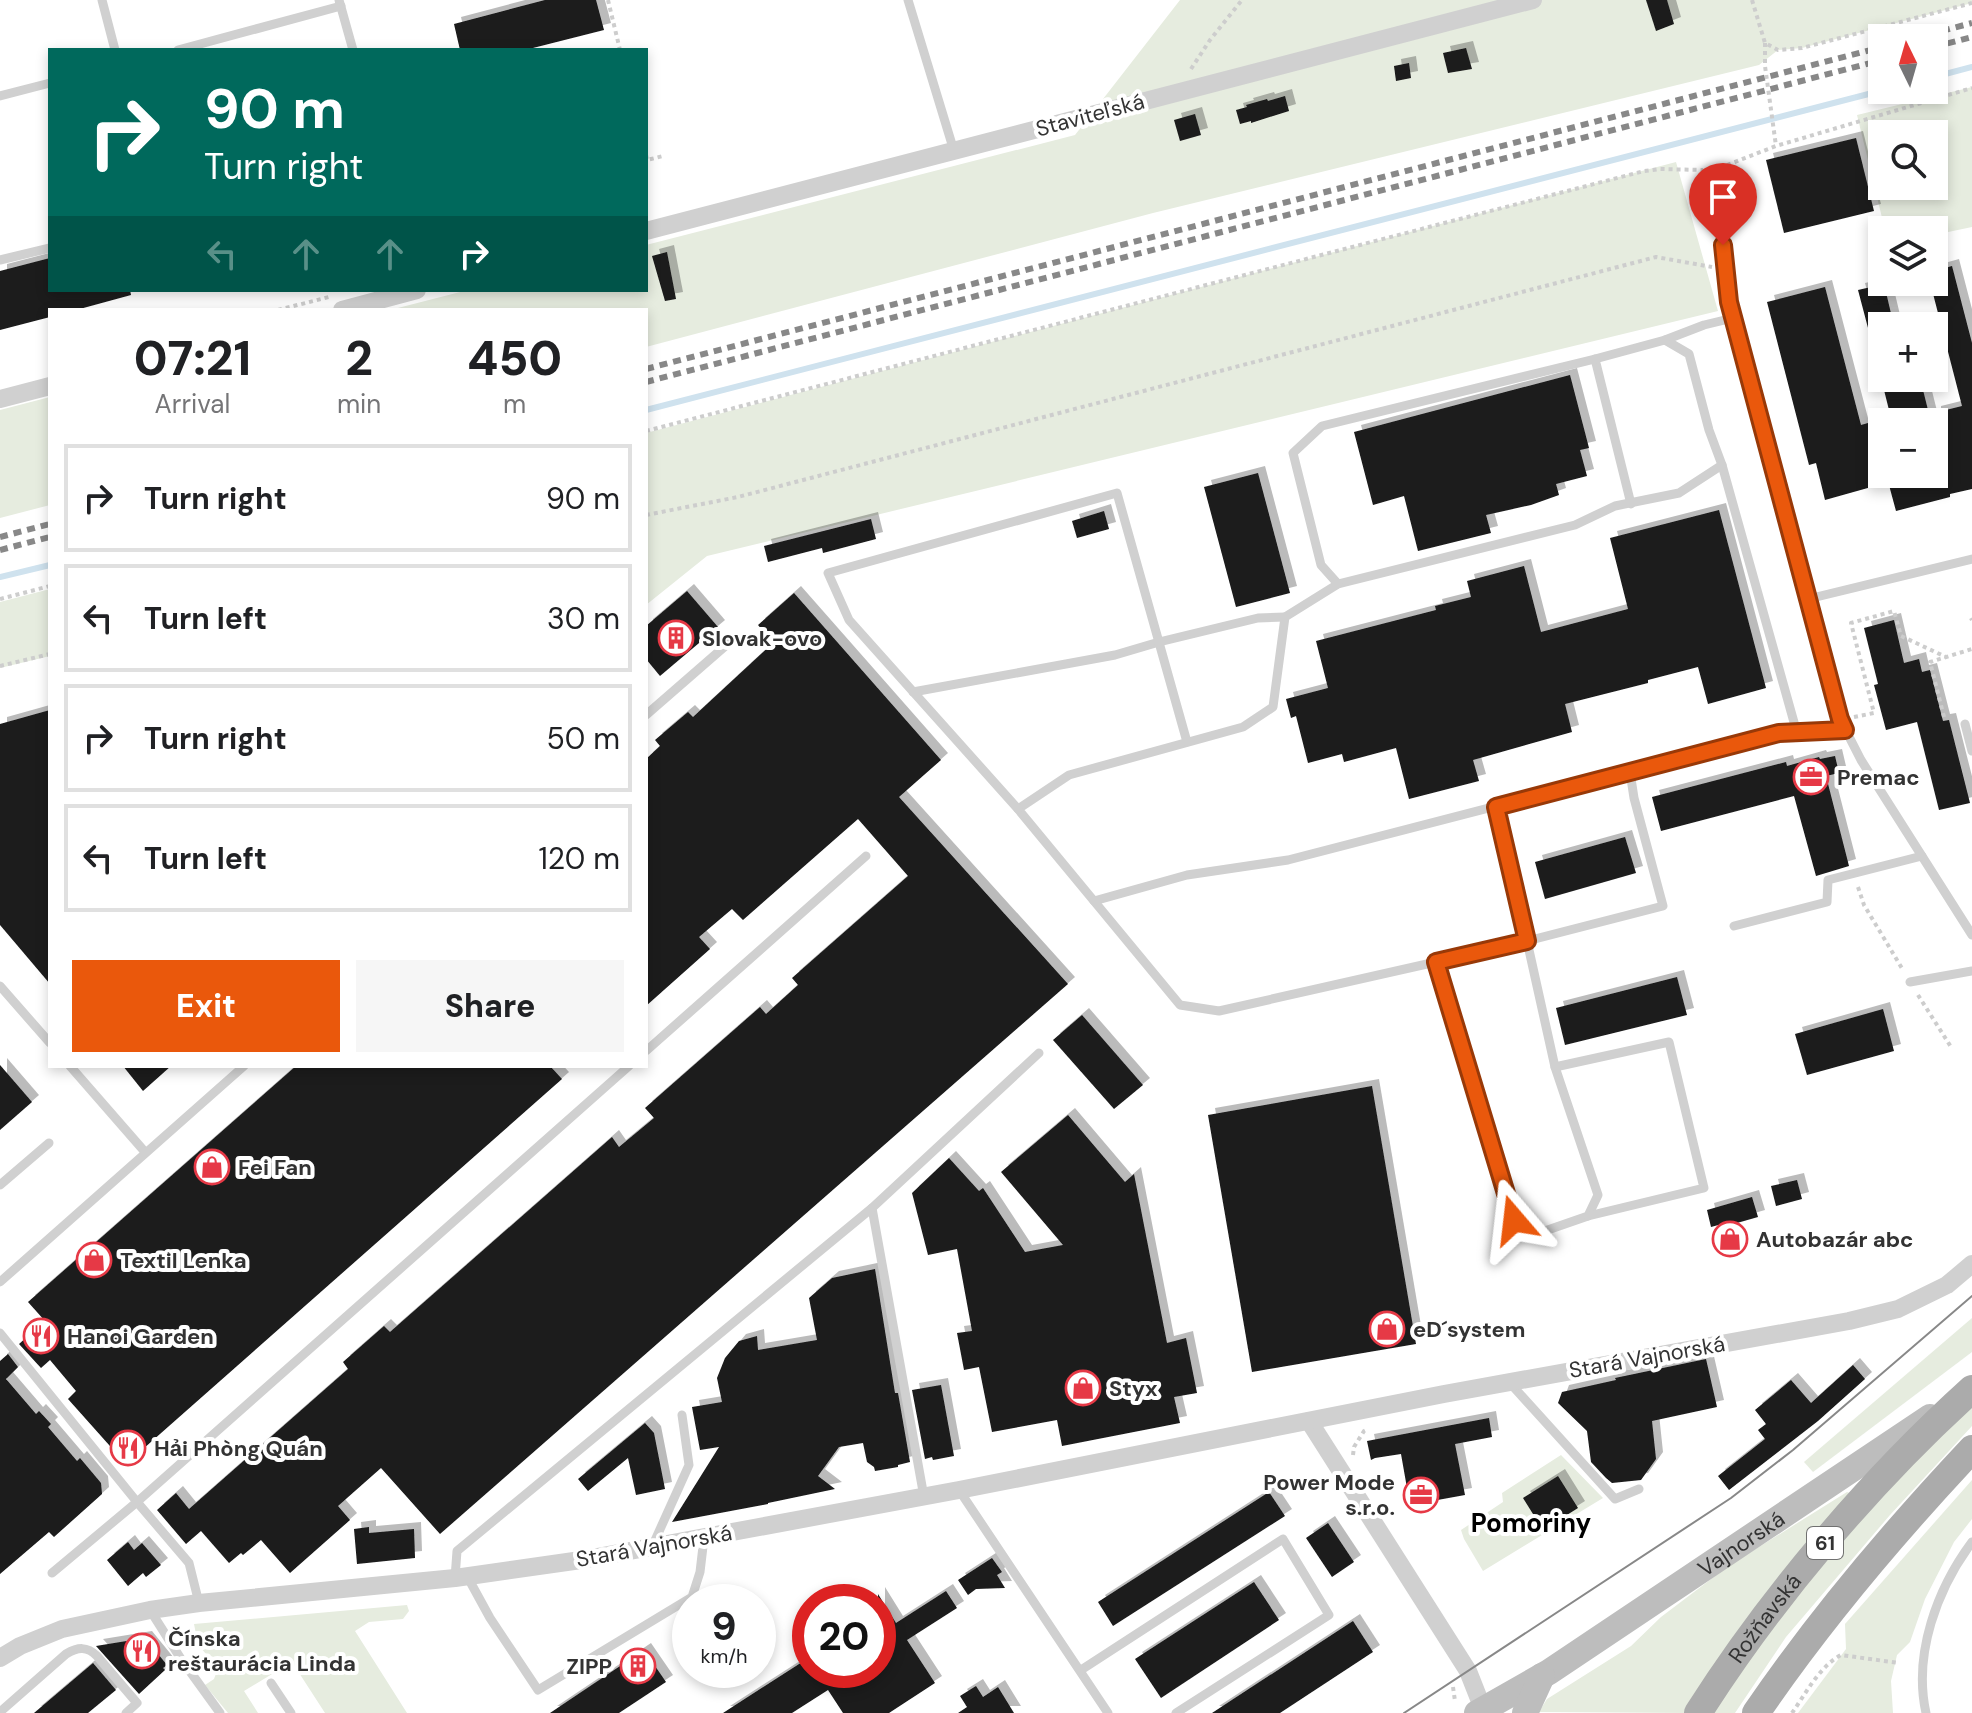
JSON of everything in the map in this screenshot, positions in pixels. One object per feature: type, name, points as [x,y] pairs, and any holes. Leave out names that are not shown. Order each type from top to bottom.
[{"type":"main road","name":"Vajnorská","points":[[1487,1712],[1972,1388]]},
{"type":"main road","name":"Rožňavská","points":[[1698,1713],[1769,1613],[1826,1542],[1911,1446],[1972,1388]]},
{"type":"main road","name":"61","points":[[1759,1710],[1818,1627],[1881,1550],[1972,1449]]},
{"type":"main road","points":[[1525,1713],[1542,1676]]},
{"type":"street","name":"Staviteľská","points":[[648,230],[1533,0]]},
{"type":"street","points":[[341,302],[404,292]]},
{"type":"street","points":[[0,399],[48,387]]},
{"type":"street","name":"Stará Vajnorská","points":[[0,1658],[62,1629],[150,1610],[461,1577],[581,1560],[924,1497],[1509,1382],[1849,1321],[1898,1309],[1947,1285],[1972,1264]]},
{"type":"street","points":[[1309,1421],[1468,1671],[1487,1712]]},
{"type":"lane","points":[[102,0],[114,48]]},
{"type":"lane","points":[[908,0],[954,151]]},
{"type":"lane","points":[[185,48],[340,3],[352,48]]},
{"type":"lane","points":[[0,96],[48,84]]},
{"type":"lane","points":[[1715,170],[1729,302],[1840,719],[1861,760],[1972,935]]},
{"type":"lane","points":[[0,260],[48,248]]},
{"type":"lane","points":[[1338,584],[1321,565],[1293,453],[1322,426],[1595,359],[1733,318]]},
{"type":"lane","points":[[1665,340],[1689,354],[1797,733]]},
{"type":"lane","points":[[1595,359],[1631,504]]},
{"type":"lane","points":[[913,692],[1115,655],[1258,618],[1285,617],[1338,584],[1575,525],[1615,506],[1679,493],[1722,465]]},
{"type":"lane","points":[[1187,742],[1117,493],[828,573],[849,620],[1018,809],[1180,1005],[1219,1011],[1527,941],[1663,906],[1630,772]]},
{"type":"lane","points":[[1808,599],[1972,559]]},
{"type":"lane","points":[[1018,809],[1069,775],[1243,727],[1273,707],[1285,617]]},
{"type":"lane","points":[[648,713],[731,641]]},
{"type":"lane","points":[[1965,724],[1972,751]]},
{"type":"lane","points":[[1094,901],[1187,875],[1288,860],[1779,733],[1845,730]]},
{"type":"lane","points":[[1496,807],[1555,1067],[1598,1195],[1588,1216]]},
{"type":"lane","points":[[648,1049],[866,856]]},
{"type":"lane","points":[[1734,926],[1827,902],[1828,880],[1922,856]]},
{"type":"lane","points":[[1436,962],[1514,1220],[1539,1233],[1588,1216],[1704,1188],[1669,1042],[1555,1067]]},
{"type":"lane","points":[[1910,982],[1972,971]]},
{"type":"lane","points":[[0,986],[48,1041]]},
{"type":"lane","points":[[704,1538],[700,1572],[692,1597],[538,1690],[461,1577],[457,1551],[872,1208],[1039,1053]]},
{"type":"lane","points":[[72,1068],[145,1152]]},
{"type":"lane","points":[[0,1282],[242,1068]]},
{"type":"lane","points":[[52,1573],[137,1502],[627,1068]]},
{"type":"lane","points":[[0,1185],[49,1143]]},
{"type":"lane","points":[[872,1208],[924,1497]]},
{"type":"lane","points":[[0,1333],[189,1563],[199,1603]]},
{"type":"lane","points":[[1509,1382],[1615,1499],[1639,1489]]},
{"type":"lane","points":[[652,1547],[689,1465],[682,1415]]},
{"type":"lane","points":[[959,1490],[1108,1713]]},
{"type":"lane","points":[[1081,1670],[1283,1539],[1329,1615],[1176,1713]]},
{"type":"lane","points":[[1926,1713],[1922,1664],[1930,1626],[1948,1580],[1972,1542]]},
{"type":"lane","points":[[150,1610],[220,1713]]},
{"type":"lane","points":[[0,1712],[66,1654],[85,1648],[97,1656],[137,1703],[126,1713]]},
{"type":"lane","points":[[271,1683],[291,1713]]},
{"type":"path","points":[[608,0],[620,48]]},
{"type":"path","points":[[1177,91],[1210,40],[1242,0]]},
{"type":"path","points":[[1752,0],[1765,43],[1765,66],[1776,146]]},
{"type":"path","points":[[1765,43],[1778,50],[1802,48],[1972,3]]},
{"type":"path","points":[[648,430],[1644,171],[1715,170],[1776,146],[1972,88]]},
{"type":"path","points":[[648,160],[663,156]]},
{"type":"path","points":[[648,515],[738,497],[1656,257],[1726,270]]},
{"type":"path","points":[[294,308],[341,302]]},
{"type":"path","points":[[0,599],[48,587]]},
{"type":"path","points":[[1840,719],[1874,713],[1851,623],[1894,611],[1901,636],[1946,657]]},
{"type":"path","points":[[1944,717],[1930,662],[1972,649]]},
{"type":"path","points":[[0,666],[48,654]]},
{"type":"path","points":[[1854,872],[1864,905],[1951,1047]]},
{"type":"path","points":[[1352,1465],[1354,1447],[1364,1431],[1375,1427]]},
{"type":"path","points":[[1792,1713],[1813,1683],[1841,1655],[1899,1663]]},
{"type":"shaded area","points":[[1180,0],[1972,0],[1972,3],[1893,24],[1868,24],[1868,31],[1802,48],[1778,50],[1759,65],[1153,213],[648,346],[648,308],[398,308],[460,292],[648,292],[648,244],[1075,135]]},
{"type":"shaded area","points":[[1972,87],[1972,227],[1948,232],[1948,216],[1882,216],[1878,200],[1948,200],[1948,120],[1868,120],[1868,160],[1857,115],[1902,104],[1948,104],[1948,93]]},
{"type":"shaded area","points":[[1676,162],[1718,311],[707,556],[648,603],[648,432]]},
{"type":"shaded area","points":[[48,398],[48,506],[0,518],[0,410]]},
{"type":"shaded area","points":[[48,590],[48,656],[0,668],[0,602]]},
{"type":"shaded area","points":[[1972,1318],[1972,1352],[1813,1472],[1804,1462]]},
{"type":"shaded area","points":[[1972,1401],[1972,1426],[1890,1515],[1786,1637],[1735,1713],[1712,1713],[1771,1624],[1874,1505]]},
{"type":"shaded area","points":[[1561,1455],[1603,1498],[1483,1571],[1461,1530],[1503,1502],[1502,1493]]},
{"type":"shaded area","points":[[1972,1480],[1972,1519],[1954,1542],[1925,1599],[1910,1642],[1897,1655],[1891,1681],[1893,1713],[1798,1713],[1846,1649],[1845,1624]]},
{"type":"shaded area","points":[[1847,1492],[1853,1494],[1688,1713],[1539,1712],[1547,1699],[1631,1646],[1661,1617],[1727,1567]]},
{"type":"shaded area","points":[[407,1605],[409,1611],[403,1619],[369,1622],[355,1631],[407,1713],[325,1713],[292,1662],[244,1691],[258,1713],[228,1713],[205,1685],[214,1679],[218,1668],[194,1640],[194,1624]]},
{"type":"building","points":[[545,0],[596,0],[604,30],[533,48],[460,48],[454,24]]},
{"type":"building","points":[[1646,0],[1667,0],[1674,24],[1656,31]]},
{"type":"building","points":[[1466,48],[1472,69],[1448,73],[1443,53]]},
{"type":"building","points":[[1409,63],[1411,78],[1396,81],[1394,66]]},
{"type":"building","points":[[1285,96],[1289,111],[1240,124],[1236,110]]},
{"type":"building","points":[[1195,114],[1201,135],[1180,141],[1174,120]]},
{"type":"building","points":[[1856,138],[1868,187],[1868,200],[1871,200],[1874,211],[1784,233],[1766,160]]},
{"type":"building","points":[[667,252],[676,299],[665,301],[652,256]]},
{"type":"building","points":[[48,259],[48,292],[130,292],[131,295],[83,308],[48,308],[48,318],[0,330],[0,271]]},
{"type":"building","points":[[1952,266],[1972,343],[1972,489],[1896,511],[1890,488],[1948,488],[1948,410],[1962,406],[1948,352],[1948,312],[1938,312],[1934,296],[1948,296],[1948,267]]},
{"type":"building","points":[[1825,287],[1861,425],[1868,423],[1868,488],[1825,500],[1816,463],[1809,465],[1767,302]]},
{"type":"building","points":[[1868,288],[1868,296],[1887,296],[1891,312],[1868,312],[1868,328],[1858,290]]},
{"type":"building","points":[[1570,375],[1589,448],[1580,450],[1587,476],[1556,484],[1559,495],[1486,515],[1491,533],[1418,551],[1404,496],[1373,505],[1354,432]]},
{"type":"building","points":[[1884,392],[1924,392],[1928,408],[1888,408]]},
{"type":"building","points":[[1258,473],[1290,593],[1236,607],[1204,487]]},
{"type":"building","points":[[1719,510],[1766,688],[1708,704],[1698,667],[1565,704],[1572,732],[1473,760],[1479,781],[1409,799],[1396,748],[1344,762],[1342,754],[1308,763],[1296,716],[1291,718],[1286,699],[1328,688],[1316,641],[1436,610],[1435,606],[1471,597],[1467,581],[1524,566],[1541,632],[1628,609],[1610,538]]},
{"type":"building","points":[[1104,511],[1109,529],[1077,538],[1072,521]]},
{"type":"building","points":[[871,519],[876,539],[823,553],[822,548],[768,562],[764,546]]},
{"type":"building","name":"Slovak-ovo","points":[[687,591],[718,627],[660,676],[648,661],[648,624]]},
{"type":"building","points":[[794,593],[941,760],[899,797],[1068,984],[440,1534],[381,1468],[338,1506],[350,1520],[290,1573],[261,1540],[229,1563],[201,1531],[186,1544],[157,1510],[176,1493],[189,1509],[348,1369],[343,1362],[384,1326],[390,1332],[612,1137],[619,1147],[654,1118],[645,1108],[760,1007],[766,1014],[798,985],[792,978],[908,876],[858,819],[743,920],[732,909],[699,937],[710,949],[648,1004],[648,757],[660,746],[655,740],[688,712],[693,717],[773,643],[758,625]]},
{"type":"building","points":[[1894,620],[1904,663],[1919,659],[1922,672],[1930,670],[1943,721],[1949,720],[1970,803],[1939,810],[1917,722],[1886,730],[1864,628]]},
{"type":"building","points":[[48,711],[48,982],[0,925],[0,724]]},
{"type":"building","points":[[1835,756],[1839,773],[1826,776],[1849,866],[1816,876],[1794,796],[1661,831],[1652,797],[1786,762],[1787,766]]},
{"type":"building","points":[[1625,837],[1636,873],[1545,899],[1535,862]]},
{"type":"building","points":[[1677,977],[1687,1015],[1565,1045],[1556,1008]]},
{"type":"building","points":[[1883,1009],[1894,1051],[1807,1075],[1795,1034]]},
{"type":"building","points":[[1082,1015],[1143,1085],[1114,1109],[1053,1040]]},
{"type":"building","points":[[0,1065],[32,1102],[0,1130]]},
{"type":"building","points":[[125,1068],[169,1068],[143,1091]]},
{"type":"building","points":[[294,1068],[552,1068],[562,1079],[126,1464],[68,1399],[76,1391],[50,1360],[41,1368],[19,1344],[45,1321],[28,1302]]},
{"type":"building","points":[[1372,1086],[1416,1344],[1252,1372],[1208,1115]]},
{"type":"building","points":[[1068,1115],[1125,1182],[1134,1174],[1167,1343],[1186,1338],[1197,1393],[1174,1397],[1180,1423],[1062,1446],[1057,1420],[992,1432],[979,1367],[964,1370],[957,1333],[972,1331],[957,1249],[928,1255],[912,1193],[949,1158],[979,1191],[983,1188],[1025,1252],[1063,1245],[1001,1172]]},
{"type":"building","points":[[1797,1180],[1802,1199],[1776,1206],[1771,1186]]},
{"type":"building","points":[[1752,1197],[1758,1217],[1723,1227],[1722,1224],[1711,1227],[1707,1210]]},
{"type":"building","points":[[875,1269],[895,1393],[898,1393],[910,1462],[875,1471],[867,1462],[863,1443],[839,1447],[818,1476],[835,1489],[672,1522],[719,1447],[700,1450],[692,1407],[722,1402],[717,1378],[725,1358],[739,1341],[757,1336],[758,1350],[817,1340],[809,1298],[832,1278]]},
{"type":"building","points":[[8,1354],[18,1367],[6,1379],[36,1414],[39,1411],[51,1424],[48,1427],[77,1461],[80,1458],[101,1483],[102,1494],[54,1537],[49,1532],[0,1574],[0,1361]]},
{"type":"building","points":[[1706,1359],[1717,1407],[1652,1421],[1656,1459],[1641,1480],[1612,1483],[1591,1462],[1587,1431],[1558,1403],[1562,1392]]},
{"type":"building","points":[[1853,1365],[1865,1379],[1818,1421],[1729,1490],[1718,1476],[1765,1439],[1758,1430],[1766,1424],[1755,1410],[1791,1380],[1811,1403]]},
{"type":"building","points":[[941,1385],[954,1456],[925,1459],[912,1390]]},
{"type":"building","points":[[1489,1418],[1492,1437],[1455,1444],[1465,1495],[1410,1505],[1401,1454],[1371,1460],[1367,1441]]},
{"type":"building","points":[[645,1423],[654,1433],[665,1489],[636,1495],[628,1458],[588,1491],[578,1479]]},
{"type":"building","points":[[1558,1476],[1578,1508],[1543,1530],[1523,1498]]},
{"type":"building","points":[[1269,1492],[1285,1516],[1113,1626],[1098,1602]]},
{"type":"building","points":[[1328,1523],[1354,1562],[1332,1577],[1306,1538]]},
{"type":"building","points":[[369,1527],[369,1533],[414,1529],[415,1558],[357,1564],[354,1529]]},
{"type":"building","points":[[128,1542],[134,1550],[142,1543],[161,1565],[146,1577],[143,1573],[128,1586],[107,1560]]},
{"type":"building","points":[[992,1558],[1002,1572],[997,1575],[1005,1588],[976,1589],[968,1595],[958,1580]]},
{"type":"building","points":[[1254,1582],[1279,1620],[1161,1698],[1135,1659]]},
{"type":"building","points":[[946,1591],[957,1608],[907,1640],[935,1683],[889,1713],[843,1713],[828,1690],[792,1713],[723,1713],[762,1688],[776,1688],[776,1679],[792,1669],[792,1688],[896,1688],[896,1623]]},
{"type":"building","points":[[1353,1621],[1373,1652],[1280,1713],[1212,1713]]},
{"type":"building","points":[[145,1638],[167,1665],[139,1694],[96,1646]]},
{"type":"building","name":"ZIPP","points":[[644,1650],[666,1682],[619,1713],[550,1713]]},
{"type":"building","points":[[93,1663],[116,1690],[88,1713],[34,1713]]},
{"type":"building","points":[[976,1686],[983,1697],[998,1687],[1014,1713],[958,1713],[967,1707],[960,1696]]},
{"type":"waterway","points":[[1948,73],[1972,67]]},
{"type":"waterway","points":[[648,409],[1868,94]]},
{"type":"waterway","points":[[0,577],[48,565]]},
{"type":"tram line","points":[[1404,1713],[1731,1498],[1793,1450],[1972,1296]]},
{"type":"railway","points":[[1948,29],[1972,23]]},
{"type":"railway","points":[[1948,43],[1972,37]]},
{"type":"railway","points":[[648,368],[1868,51]]},
{"type":"railway","points":[[648,381],[1868,64]]},
{"type":"railway","points":[[0,537],[48,525]]},
{"type":"railway","points":[[0,550],[48,538]]},
{"type":"place","name":"Slovak-ovo","points":[[676,638]]},
{"type":"place","name":"Premac","points":[[1811,777]]},
{"type":"place","name":"Fei Fan","points":[[212,1167]]},
{"type":"place","name":"Autobazár abc","points":[[1730,1239]]},
{"type":"place","name":"Textil Lenka","points":[[94,1260]]},
{"type":"place","name":"eD´system","points":[[1387,1329]]},
{"type":"place","name":"Hanoi Garden","points":[[41,1336]]},
{"type":"place","name":"Styx","points":[[1083,1388]]},
{"type":"place","name":"Hải Phòng Quán","points":[[128,1448]]},
{"type":"place","name":"Power Mode s.r.o.","points":[[1421,1495]]},
{"type":"place","name":"Čínska reštaurácia Linda","points":[[142,1651]]},
{"type":"place","name":"ZIPP","points":[[638,1666]]},
{"type":"district","name":"Pomoriny","points":[[1531,1523]]},
{"type":"route","points":[[1514,1220],[1436,962],[1527,941],[1496,807],[1779,733],[1845,730],[1729,302],[1723,245]]}]
